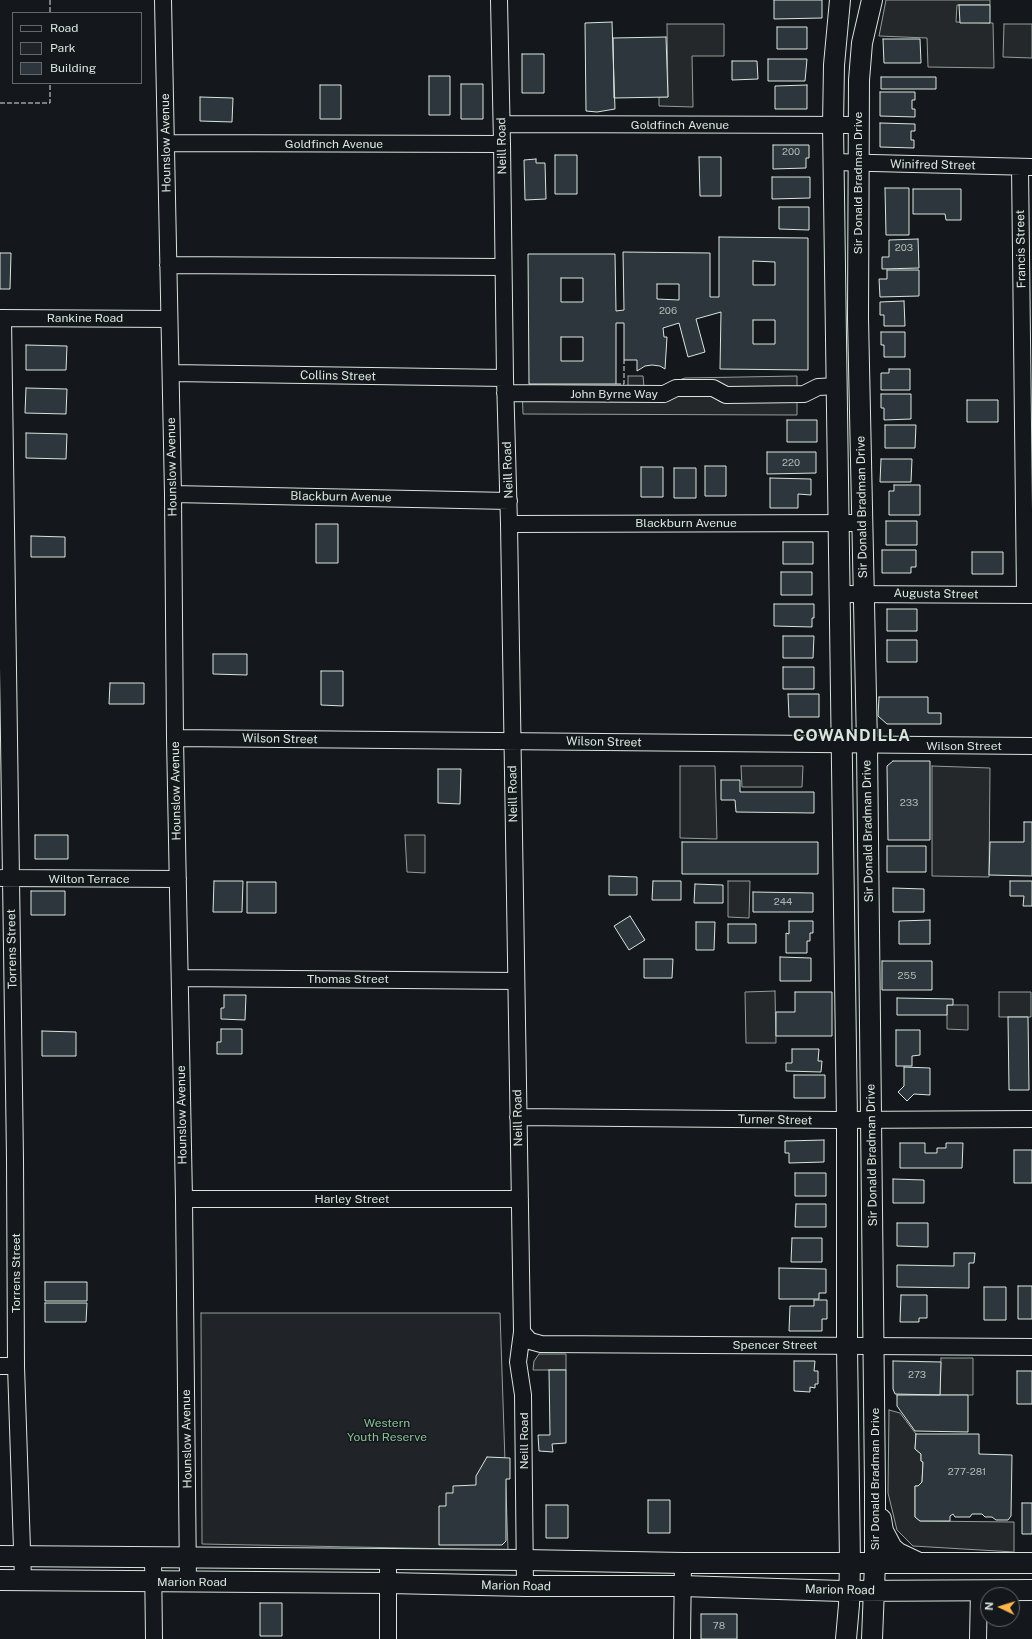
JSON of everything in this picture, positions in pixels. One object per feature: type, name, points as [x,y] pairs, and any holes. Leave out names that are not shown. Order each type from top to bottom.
[{"type":"main road","name":"Sir Donald Bradman Drive","points":[[840,0],[834,65],[833,162],[840,523],[841,744],[847,1120],[847,1346],[850,1563],[846,1639]]},
{"type":"main road","name":"Sir Donald Bradman Drive","points":[[872,0],[862,43],[859,80],[858,338],[867,745],[874,1346],[875,1563],[873,1632]]},
{"type":"main road","points":[[875,1488],[883,1531],[892,1548],[898,1553],[918,1563]]},
{"type":"main road","name":"Marion Road","points":[[0,1556],[188,1556],[683,1563],[1032,1563]]},
{"type":"main road","name":"Marion Road","points":[[0,1580],[388,1583],[525,1586],[682,1586],[849,1591],[1032,1590]]},
{"type":"main road","points":[[820,1590],[835,1603],[841,1623],[841,1639]]},
{"type":"main road","points":[[873,1632],[894,1601],[900,1595],[912,1590]]},
{"type":"street","name":"Hounslow Avenue","points":[[163,0],[173,494],[175,738],[184,1199],[188,1581]]},
{"type":"street","name":"Neill Road","points":[[499,0],[505,386],[509,501],[522,1332],[518,1362],[523,1395],[525,1586]]},
{"type":"street","name":"Goldfinch Avenue","points":[[502,124],[858,125]]},
{"type":"street","name":"Goldfinch Avenue","points":[[166,143],[502,144]]},
{"type":"street","name":"Winifred Street","points":[[833,162],[1026,167]]},
{"type":"street","name":"Francis Street","points":[[1026,167],[1028,595]]},
{"type":"street","points":[[168,265],[504,267]]},
{"type":"street","name":"Rankine Road","points":[[2,318],[169,319]]},
{"type":"street","name":"Torrens Street","points":[[2,318],[8,1159],[23,1580]]},
{"type":"street","name":"Collins Street","points":[[171,373],[505,386]]},
{"type":"street","name":"John Byrne Way","points":[[505,386],[664,394],[676,388],[713,388],[726,395],[804,394],[818,386],[837,386]]},
{"type":"street","name":"Blackburn Avenue","points":[[173,494],[509,501]]},
{"type":"street","name":"Blackburn Avenue","points":[[509,524],[863,523]]},
{"type":"street","name":"Augusta Street","points":[[840,594],[1028,595]]},
{"type":"street","name":"Wilson Street","points":[[175,738],[1032,746]]},
{"type":"street","name":"Wilton Terrace","points":[[6,878],[178,879]]},
{"type":"street","name":"Thomas Street","points":[[180,978],[516,981]]},
{"type":"street","name":"Turner Street","points":[[518,1117],[847,1120],[1032,1119]]},
{"type":"street","name":"Harley Street","points":[[184,1199],[520,1199]]},
{"type":"street","name":"Spencer Street","points":[[522,1332],[530,1341],[541,1344],[1032,1347]]},
{"type":"street","points":[[0,1366],[16,1366]]},
{"type":"street","points":[[153,1556],[154,1639]]},
{"type":"street","points":[[388,1559],[388,1639]]},
{"type":"street","points":[[682,1639],[683,1563]]},
{"type":"street","points":[[978,1639],[979,1590]]},
{"type":"green space","name":"Western Youth Reserve","points":[[201,1313],[500,1313],[508,1550],[202,1544]]},
{"type":"shaded area","points":[[886,0],[990,0],[990,5],[957,5],[956,22],[993,23],[994,68],[928,67],[927,38],[879,36]]},
{"type":"shaded area","points":[[667,24],[724,24],[724,56],[692,56],[693,107],[659,106],[659,97],[668,97]]},
{"type":"shaded area","points":[[1004,24],[1032,24],[1032,58],[1003,57]]},
{"type":"shaded area","points":[[628,376],[643,376],[644,387],[659,387],[685,378],[797,376],[797,415],[523,414],[522,386],[628,386]]},
{"type":"shaded area","points":[[680,766],[715,766],[717,839],[680,838]]},
{"type":"shaded area","points":[[741,766],[803,766],[802,787],[742,787]]},
{"type":"shaded area","points":[[932,766],[990,768],[989,877],[932,876]]},
{"type":"shaded area","points":[[405,835],[425,835],[425,873],[407,872]]},
{"type":"shaded area","points":[[728,881],[750,881],[749,918],[728,917]]},
{"type":"shaded area","points":[[775,991],[776,1043],[746,1043],[745,992]]},
{"type":"shaded area","points":[[999,992],[1031,992],[1031,1017],[999,1017]]},
{"type":"shaded area","points":[[947,1005],[968,1005],[968,1030],[947,1029]]},
{"type":"shaded area","points":[[539,1354],[566,1354],[566,1370],[533,1370],[534,1361]]},
{"type":"shaded area","points":[[941,1358],[973,1358],[973,1395],[940,1395]]},
{"type":"shaded area","points":[[889,1410],[900,1413],[916,1434],[915,1449],[921,1454],[921,1461],[923,1462],[922,1482],[918,1486],[915,1486],[915,1517],[920,1521],[1014,1522],[1014,1552],[913,1546],[897,1530],[888,1493]]},
{"type":"building","points":[[774,0],[822,0],[822,18],[774,19]]},
{"type":"building","points":[[959,5],[990,5],[990,23],[960,23]]},
{"type":"building","points":[[612,22],[615,109],[597,112],[586,111],[585,23]]},
{"type":"building","points":[[777,27],[807,27],[807,49],[777,49]]},
{"type":"building","points":[[666,37],[668,97],[614,98],[613,38]]},
{"type":"building","points":[[883,39],[920,39],[921,63],[884,63]]},
{"type":"building","points":[[522,54],[544,54],[544,93],[522,93]]},
{"type":"building","points":[[768,59],[807,59],[805,81],[768,81]]},
{"type":"building","points":[[732,61],[757,61],[758,79],[732,80]]},
{"type":"building","points":[[429,76],[450,76],[450,115],[429,115]]},
{"type":"building","points":[[881,77],[936,77],[936,89],[881,89]]},
{"type":"building","points":[[461,84],[483,84],[483,119],[461,119]]},
{"type":"building","points":[[320,85],[341,85],[341,119],[320,119]]},
{"type":"building","points":[[807,85],[807,109],[775,109],[775,86]]},
{"type":"building","points":[[880,92],[915,92],[915,100],[912,100],[912,109],[915,109],[915,117],[880,116]]},
{"type":"building","points":[[200,97],[233,98],[232,122],[200,121]]},
{"type":"building","points":[[880,123],[915,124],[915,131],[911,131],[911,140],[914,140],[914,148],[880,147]]},
{"type":"building","points":[[773,145],[809,145],[809,158],[806,158],[806,168],[773,169]]},
{"type":"building","points":[[555,155],[577,155],[577,194],[555,194]]},
{"type":"building","points":[[699,157],[721,157],[721,196],[700,196]]},
{"type":"building","points":[[536,159],[536,163],[545,163],[546,199],[525,200],[524,160]]},
{"type":"building","points":[[772,177],[810,177],[810,198],[772,199]]},
{"type":"building","points":[[885,188],[909,188],[909,235],[886,235]]},
{"type":"building","points":[[913,189],[961,189],[961,220],[946,220],[945,214],[913,214]]},
{"type":"building","points":[[779,207],[809,207],[809,230],[779,229]]},
{"type":"building","points":[[719,237],[808,238],[808,370],[720,369],[721,312],[696,319],[705,352],[688,357],[679,323],[663,328],[664,337],[667,337],[665,369],[660,366],[652,365],[645,366],[637,371],[637,360],[624,360],[624,323],[616,323],[616,384],[529,384],[528,254],[615,254],[616,311],[624,310],[623,252],[710,253],[710,297],[719,297]],"holes":[[[753,261],[775,262],[775,285],[753,285]],[[561,278],[583,278],[583,302],[561,302]],[[657,284],[679,284],[679,300],[657,299]],[[753,320],[775,320],[775,344],[753,344]],[[561,337],[583,337],[583,361],[561,361]]]},
{"type":"building","points":[[918,239],[919,268],[882,269],[882,257],[889,257],[889,240]]},
{"type":"building","points":[[0,253],[11,253],[10,289],[0,289]]},
{"type":"building","points":[[887,270],[919,270],[919,296],[880,297],[879,279],[887,279]]},
{"type":"building","points":[[904,301],[905,326],[884,326],[884,315],[880,315],[880,302]]},
{"type":"building","points":[[881,332],[905,332],[905,357],[884,357],[884,345],[881,345]]},
{"type":"building","points":[[26,345],[67,346],[66,370],[26,370]]},
{"type":"building","points":[[889,369],[910,369],[910,390],[881,390],[881,373],[889,373]]},
{"type":"building","points":[[26,388],[67,389],[66,414],[25,413]]},
{"type":"building","points":[[881,394],[911,394],[911,419],[884,420],[884,408],[881,408]]},
{"type":"building","points":[[967,400],[998,400],[998,422],[967,422]]},
{"type":"building","points":[[787,420],[817,420],[817,442],[787,442]]},
{"type":"building","points":[[885,425],[916,425],[915,448],[885,448]]},
{"type":"building","points":[[26,433],[67,434],[66,459],[26,458]]},
{"type":"building","points":[[767,452],[816,452],[816,473],[767,474]]},
{"type":"building","points":[[881,459],[912,459],[911,482],[880,482]]},
{"type":"building","points":[[705,466],[726,466],[726,496],[705,496]]},
{"type":"building","points":[[641,467],[663,467],[663,497],[641,497]]},
{"type":"building","points":[[674,468],[696,468],[696,498],[674,498]]},
{"type":"building","points":[[770,478],[811,479],[811,495],[798,494],[798,508],[770,508]]},
{"type":"building","points":[[894,485],[920,485],[920,515],[889,515],[889,491],[894,491]]},
{"type":"building","points":[[886,521],[917,521],[917,545],[886,545]]},
{"type":"building","points":[[316,524],[338,524],[338,563],[316,563]]},
{"type":"building","points":[[31,536],[65,537],[65,557],[31,557]]},
{"type":"building","points":[[783,542],[813,542],[813,564],[783,564]]},
{"type":"building","points":[[882,550],[916,550],[916,567],[911,567],[911,573],[882,573]]},
{"type":"building","points":[[972,552],[1003,552],[1003,574],[972,574]]},
{"type":"building","points":[[781,572],[812,572],[812,595],[781,595]]},
{"type":"building","points":[[774,604],[814,604],[814,618],[812,618],[812,627],[774,626]]},
{"type":"building","points":[[887,609],[917,609],[917,631],[887,631]]},
{"type":"building","points":[[783,636],[814,636],[813,658],[783,658]]},
{"type":"building","points":[[887,640],[917,640],[917,662],[887,662]]},
{"type":"building","points":[[213,654],[247,654],[247,675],[213,674]]},
{"type":"building","points":[[783,667],[814,667],[814,689],[783,689]]},
{"type":"building","points":[[321,671],[343,671],[343,706],[321,705]]},
{"type":"building","points":[[110,683],[144,683],[144,704],[109,704]]},
{"type":"building","points":[[788,694],[819,694],[819,717],[789,717]]},
{"type":"building","points":[[879,697],[928,697],[928,713],[941,713],[941,724],[887,724],[878,716]]},
{"type":"building","points":[[893,761],[930,761],[930,840],[888,840],[887,766]]},
{"type":"building","points":[[438,769],[461,769],[460,804],[438,803]]},
{"type":"building","points":[[721,780],[740,780],[740,792],[814,792],[814,813],[736,812],[735,800],[721,800]]},
{"type":"building","points":[[1024,822],[1032,822],[1032,876],[989,875],[990,842],[1024,842]]},
{"type":"building","points":[[35,835],[68,835],[68,859],[35,859]]},
{"type":"building","points":[[682,842],[818,842],[818,874],[682,874]]},
{"type":"building","points":[[887,846],[926,846],[926,872],[887,872]]},
{"type":"building","points":[[609,876],[637,877],[637,895],[609,895]]},
{"type":"building","points":[[214,881],[243,881],[242,912],[213,912]]},
{"type":"building","points":[[653,881],[681,881],[681,900],[652,900]]},
{"type":"building","points":[[1010,881],[1032,881],[1032,906],[1023,906],[1024,896],[1010,896]]},
{"type":"building","points":[[247,882],[276,882],[276,913],[247,913]]},
{"type":"building","points":[[695,884],[723,885],[723,903],[694,903]]},
{"type":"building","points":[[893,888],[924,889],[924,912],[893,912]]},
{"type":"building","points":[[31,891],[65,891],[65,915],[31,915]]},
{"type":"building","points":[[753,892],[813,893],[813,912],[753,912]]},
{"type":"building","points":[[630,916],[645,940],[629,950],[614,926]]},
{"type":"building","points":[[930,920],[930,944],[899,944],[899,921]]},
{"type":"building","points":[[789,921],[813,921],[813,933],[810,933],[810,941],[807,941],[807,953],[786,953],[786,933],[789,934]]},
{"type":"building","points":[[696,922],[715,922],[714,950],[696,950]]},
{"type":"building","points":[[728,924],[756,924],[756,943],[728,943]]},
{"type":"building","points":[[780,957],[811,958],[811,981],[780,981]]},
{"type":"building","points":[[644,959],[673,959],[672,978],[644,978]]},
{"type":"building","points":[[882,961],[932,961],[932,990],[882,990]]},
{"type":"building","points":[[795,992],[832,992],[832,1036],[776,1036],[776,1012],[795,1012]]},
{"type":"building","points":[[224,995],[246,995],[245,1020],[221,1019],[221,1008],[224,1008]]},
{"type":"building","points":[[897,998],[953,999],[953,1005],[947,1005],[947,1015],[897,1015]]},
{"type":"building","points":[[1008,1017],[1028,1017],[1029,1090],[1009,1090]]},
{"type":"building","points":[[221,1029],[242,1029],[242,1054],[217,1054],[217,1042],[221,1042]]},
{"type":"building","points":[[896,1030],[920,1030],[920,1055],[912,1056],[912,1066],[896,1066]]},
{"type":"building","points":[[42,1031],[76,1032],[76,1056],[42,1056]]},
{"type":"building","points":[[792,1049],[819,1049],[818,1061],[822,1061],[821,1072],[786,1071],[786,1063],[792,1063]]},
{"type":"building","points":[[904,1067],[930,1068],[930,1095],[914,1094],[907,1101],[898,1092],[904,1086]]},
{"type":"building","points":[[794,1075],[825,1075],[825,1098],[794,1098]]},
{"type":"building","points":[[824,1140],[824,1162],[789,1163],[789,1153],[785,1153],[785,1141]]},
{"type":"building","points":[[900,1143],[925,1143],[925,1153],[937,1153],[937,1148],[946,1148],[946,1143],[963,1143],[962,1168],[900,1168]]},
{"type":"building","points":[[1014,1150],[1032,1150],[1032,1183],[1014,1183]]},
{"type":"building","points":[[795,1173],[826,1173],[826,1196],[795,1196]]},
{"type":"building","points":[[893,1179],[924,1180],[924,1203],[893,1203]]},
{"type":"building","points":[[796,1204],[826,1204],[826,1227],[795,1227]]},
{"type":"building","points":[[897,1223],[928,1223],[928,1247],[897,1246]]},
{"type":"building","points":[[792,1238],[822,1238],[822,1262],[791,1262]]},
{"type":"building","points":[[954,1253],[975,1253],[974,1263],[969,1263],[969,1288],[897,1287],[897,1265],[954,1266]]},
{"type":"building","points":[[779,1268],[826,1269],[826,1293],[819,1293],[819,1299],[779,1299]]},
{"type":"building","points":[[45,1282],[87,1282],[87,1301],[45,1301]]},
{"type":"building","points":[[1018,1286],[1032,1286],[1032,1319],[1018,1319]]},
{"type":"building","points":[[984,1287],[1006,1287],[1006,1320],[984,1320]]},
{"type":"building","points":[[901,1295],[927,1295],[927,1318],[919,1318],[919,1322],[900,1322]]},
{"type":"building","points":[[814,1300],[827,1300],[827,1319],[822,1319],[822,1331],[789,1331],[790,1306],[814,1306]]},
{"type":"building","points":[[45,1303],[87,1303],[86,1322],[45,1322]]},
{"type":"building","points":[[794,1361],[815,1361],[814,1371],[818,1371],[818,1384],[815,1384],[815,1388],[810,1387],[810,1392],[794,1391]]},
{"type":"building","points":[[893,1361],[941,1362],[940,1395],[895,1394],[893,1389]]},
{"type":"building","points":[[549,1370],[566,1370],[566,1443],[552,1444],[553,1452],[539,1451],[538,1435],[550,1435]]},
{"type":"building","points":[[1017,1371],[1032,1371],[1032,1404],[1017,1404]]},
{"type":"building","points":[[897,1395],[968,1395],[968,1432],[915,1431],[897,1406]]},
{"type":"building","points":[[916,1434],[979,1434],[979,1454],[1012,1455],[1011,1516],[1008,1520],[996,1520],[992,1517],[985,1517],[982,1514],[972,1514],[970,1517],[955,1517],[953,1514],[950,1516],[950,1521],[920,1521],[915,1517],[915,1486],[918,1486],[922,1482],[923,1462],[921,1461],[921,1454],[915,1449]]},
{"type":"building","points":[[487,1457],[510,1458],[510,1479],[506,1479],[506,1541],[502,1545],[439,1545],[439,1506],[446,1506],[446,1493],[453,1493],[453,1486],[476,1485],[476,1476]]},
{"type":"building","points":[[648,1500],[670,1500],[670,1533],[648,1533]]},
{"type":"building","points":[[1022,1503],[1032,1503],[1032,1534],[1022,1534]]},
{"type":"building","points":[[546,1505],[568,1505],[568,1538],[546,1538]]},
{"type":"building","points":[[260,1603],[282,1603],[282,1636],[260,1636]]},
{"type":"building","points":[[701,1614],[737,1614],[737,1639],[701,1639]]},
{"type":"fence","points":[[50,0],[50,12]]},
{"type":"fence","points":[[0,103],[50,103],[50,84]]},
{"type":"fence","points":[[616,384],[624,384],[624,360]]},
{"type":"district","name":"COWANDILLA","points":[[852,736]]}]
